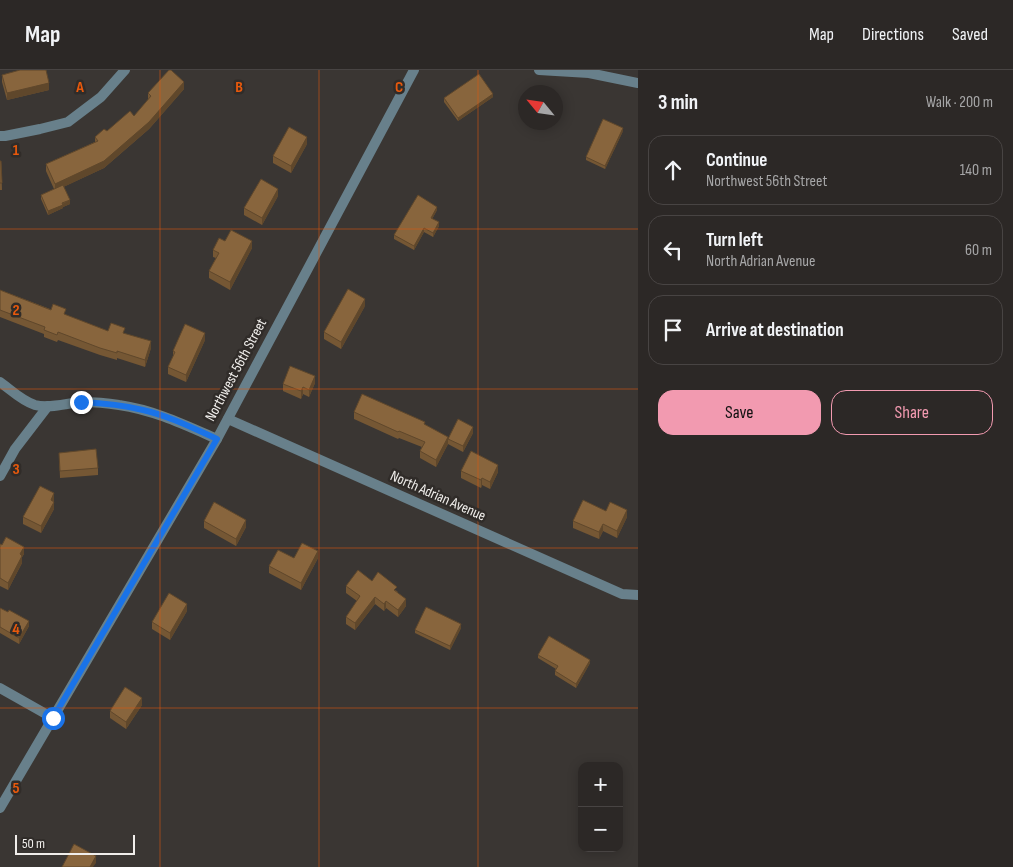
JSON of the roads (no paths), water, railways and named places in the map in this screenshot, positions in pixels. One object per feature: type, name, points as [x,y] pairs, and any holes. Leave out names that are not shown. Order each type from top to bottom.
[{"type":"street","points":[[0,136],[68,122],[101,97],[125,70]]},
{"type":"street","name":"Northwest 56th Street","points":[[0,808],[217,439],[414,70]]},
{"type":"street","points":[[539,70],[589,73],[638,83]]},
{"type":"street","points":[[0,382],[26,400],[37,405],[48,406],[94,402],[128,406],[170,418],[217,439]]},
{"type":"street","points":[[0,476],[15,449],[48,406]]},
{"type":"street","name":"North Adrian Avenue","points":[[228,419],[622,594],[638,595]]},
{"type":"street","points":[[0,688],[53,718]]}]
